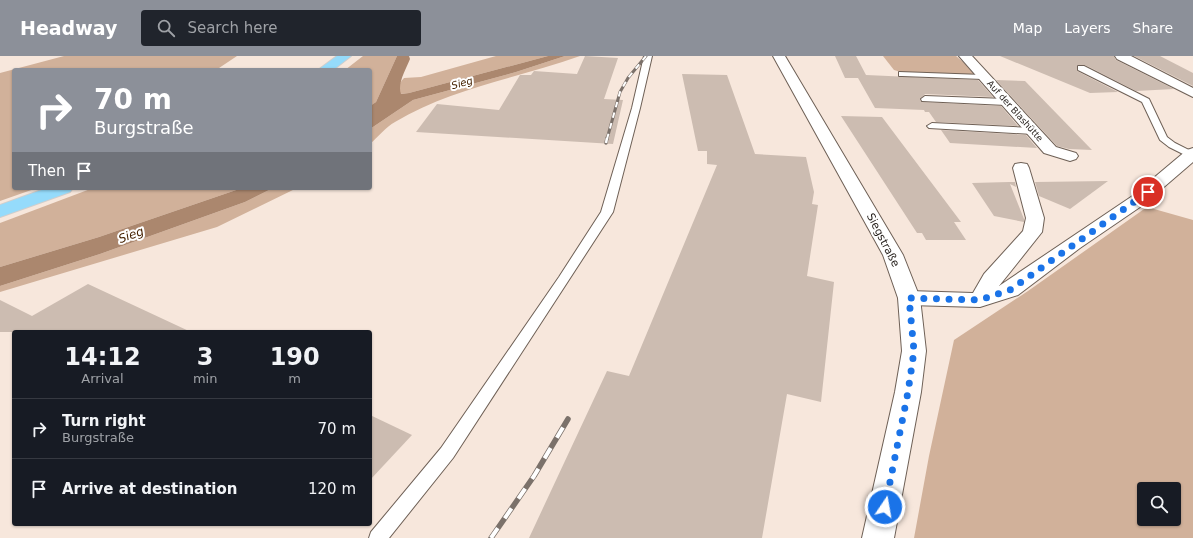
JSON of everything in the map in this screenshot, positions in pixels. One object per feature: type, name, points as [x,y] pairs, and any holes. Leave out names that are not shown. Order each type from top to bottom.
[{"type":"main road","points":[[328,68],[345,56]]},
{"type":"main road","points":[[0,211],[58,190]]},
{"type":"street","name":"Siegstraße","points":[[779,56],[893,256],[909,298],[914,351],[908,392],[878,538]]},
{"type":"street","name":"Auf der Blashütte","points":[[965,56],[1050,150],[1070,156]]},
{"type":"street","points":[[1121,56],[1193,93]]},
{"type":"street","points":[[909,298],[980,300],[1010,290],[1073,244],[1137,201],[1192,154]]},
{"type":"street","points":[[980,300],[992,279],[1032,232],[1035,218],[1021,168]]},
{"type":"lane","points":[[378,538],[447,453],[564,280],[607,212],[636,108],[648,56]]},
{"type":"lane","points":[[1081,68],[1146,101],[1163,138],[1172,145],[1192,154]]},
{"type":"lane","points":[[902,74],[983,76]]},
{"type":"lane","points":[[925,99],[1006,102]]},
{"type":"lane","points":[[932,126],[1033,131]]},
{"type":"shaded area","points":[[64,56],[237,56],[219,68],[19,68]]},
{"type":"shaded area","points":[[363,56],[397,56],[376,102],[372,105],[372,68],[348,68]]},
{"type":"shaded area","points":[[496,56],[548,56],[409,93],[400,94],[399,85],[404,78],[421,77]]},
{"type":"shaded area","points":[[565,56],[580,56],[486,84],[439,100],[392,124],[372,142],[372,128],[413,100],[516,72]]},
{"type":"shaded area","points":[[883,56],[956,56],[975,75],[904,73],[894,70]]},
{"type":"shaded area","points":[[12,70],[12,190],[31,190],[0,201],[0,73]]},
{"type":"shaded area","points":[[88,190],[236,190],[99,237],[0,267],[0,223]]},
{"type":"shaded area","points":[[269,190],[293,190],[217,227],[0,292],[0,286],[100,254],[245,202]]},
{"type":"shaded area","points":[[1147,207],[1193,220],[1193,538],[914,538],[929,456],[954,340],[1028,291]]},
{"type":"water","name":"Sieg","points":[[397,56],[409,56],[410,59],[401,81],[401,94],[548,56],[565,56],[516,72],[413,100],[372,128],[372,105],[376,102]]},
{"type":"water","name":"Sieg","points":[[236,190],[269,190],[245,202],[100,254],[0,286],[0,267],[99,237]]},
{"type":"building","points":[[585,56],[618,58],[604,99],[623,100],[613,144],[416,132],[437,104],[499,110],[520,75],[531,75],[534,71],[577,74]]},
{"type":"building","points":[[835,56],[856,56],[866,75],[978,80],[993,97],[925,94],[920,100],[922,102],[1001,106],[1018,126],[936,122],[929,112],[925,112],[924,110],[875,108],[858,78],[845,78]]},
{"type":"building","points":[[1000,56],[1114,56],[1116,60],[1174,89],[1136,91],[1085,65],[1077,65],[1077,71],[1118,92],[1090,93]]},
{"type":"building","points":[[1134,56],[1160,56],[1193,73],[1193,86]]},
{"type":"building","points":[[682,74],[727,75],[755,154],[806,157],[814,192],[812,204],[818,205],[807,276],[834,282],[821,402],[787,394],[762,538],[529,538],[607,371],[629,376],[717,165],[707,164],[707,151],[698,151]]},
{"type":"building","points":[[996,80],[1025,81],[1092,150],[1069,149],[1057,146]]},
{"type":"building","points":[[841,116],[882,117],[961,222],[954,222],[966,240],[926,240],[922,233],[917,233]]},
{"type":"building","points":[[941,130],[1026,135],[1037,148],[950,143]]},
{"type":"building","points":[[1108,181],[1070,209],[1039,196],[1035,182]]},
{"type":"building","points":[[1015,182],[1016,187],[1010,184],[1024,222],[994,216],[972,183]]},
{"type":"building","points":[[88,284],[187,330],[12,330],[12,332],[0,332],[0,300],[32,316]]},
{"type":"building","points":[[372,416],[412,435],[372,478]]},
{"type":"railway","points":[[607,139],[620,92],[628,78],[646,56]]},
{"type":"railway","points":[[606,143],[607,138]]},
{"type":"railway","points":[[491,538],[534,476],[568,419]]},
{"type":"route","points":[[885,507],[908,392],[914,351],[909,298],[980,300],[1010,290],[1148,192]]}]
